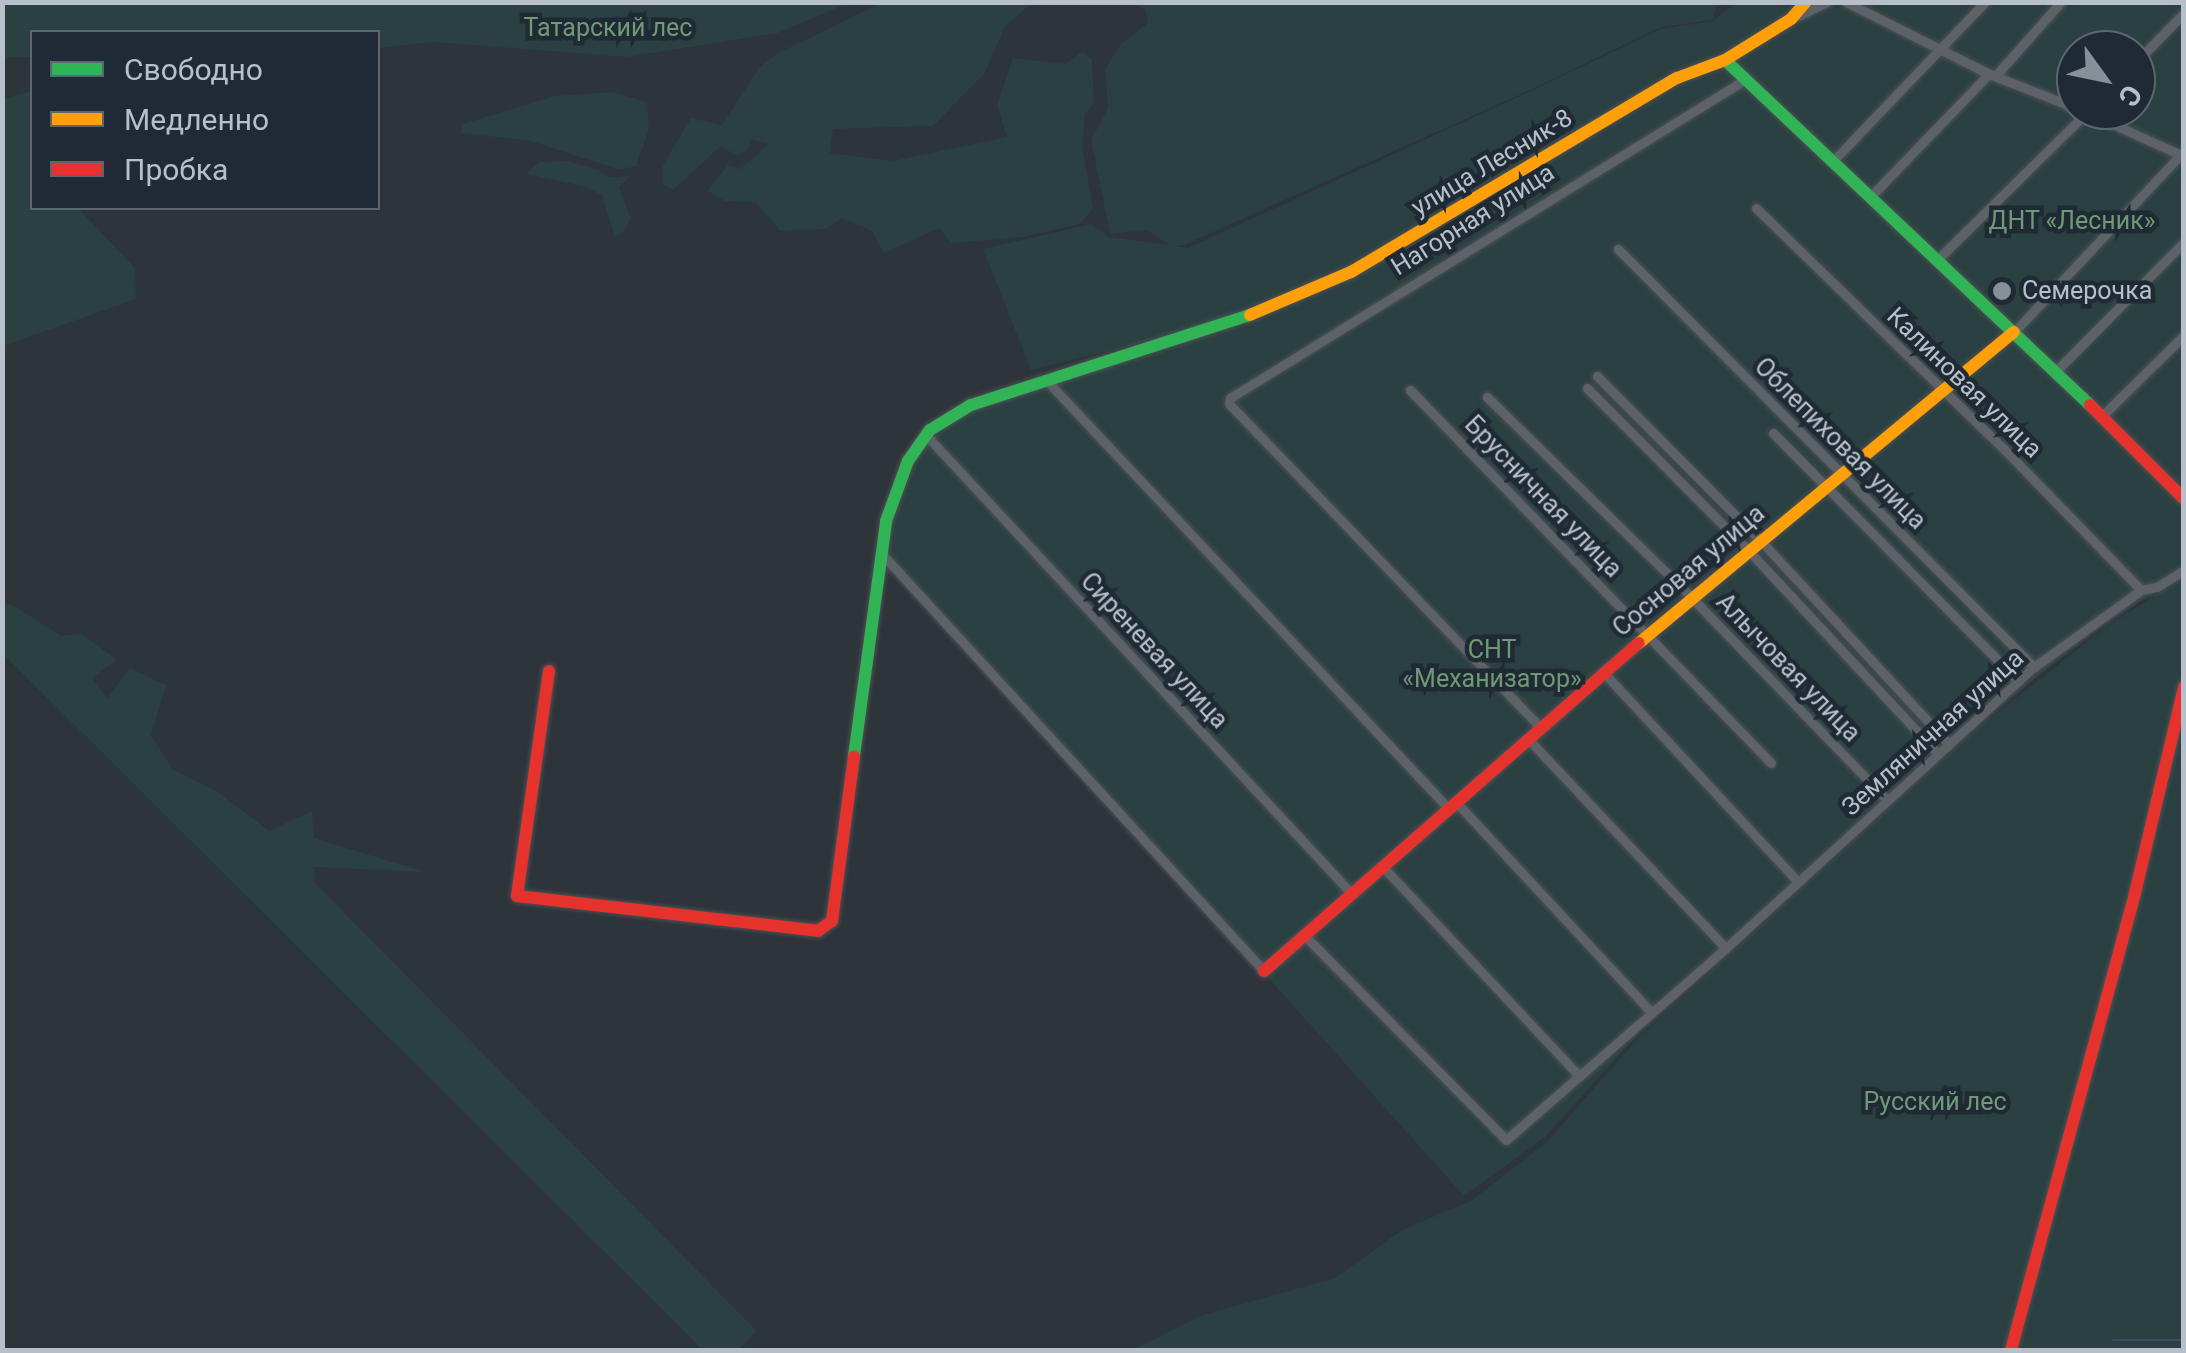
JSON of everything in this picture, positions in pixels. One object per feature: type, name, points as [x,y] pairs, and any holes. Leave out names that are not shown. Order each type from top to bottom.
[{"type":"street","name":"улица Лесник-8","points":[[926,435],[951,414],[971,404],[1186,336],[1351,272],[1677,78],[1726,60],[1791,19],[1806,2]]},
{"type":"street","points":[[1791,19],[1826,2]]},
{"type":"street","points":[[1846,2],[1940,50],[2056,99]]},
{"type":"street","points":[[1833,161],[1986,2]]},
{"type":"street","points":[[1871,196],[2061,2]]},
{"type":"street","points":[[2156,42],[2184,13]]},
{"type":"street","points":[[1726,60],[2056,371],[2184,498]]},
{"type":"street","name":"Нагорная улица","points":[[1540,727],[1228,404],[1236,392],[1746,79]]},
{"type":"street","points":[[1938,259],[2064,130]]},
{"type":"street","points":[[2014,332],[2182,154],[2128,130]]},
{"type":"street","name":"Калиновая улица","points":[[1756,208],[2141,590]]},
{"type":"street","points":[[2056,371],[2184,242]]},
{"type":"street","name":"Облепиховая улица","points":[[1618,249],[2034,667]]},
{"type":"street","name":"Сосновая улица","points":[[1264,971],[1540,727],[1840,472],[2014,332]]},
{"type":"street","points":[[2102,416],[2184,335]]},
{"type":"street","points":[[1598,376],[1760,540],[1949,744]]},
{"type":"street","points":[[1046,380],[1650,1012]]},
{"type":"street","points":[[1587,388],[1748,550],[1938,754]]},
{"type":"street","name":"Брусничная улица","points":[[1410,390],[1770,763]]},
{"type":"street","name":"Алычовая улица","points":[[1486,397],[1692,598],[1887,800]]},
{"type":"street","points":[[1773,433],[2018,682]]},
{"type":"street","points":[[549,671],[518,896],[818,931],[832,920],[882,554],[895,491],[926,435]]},
{"type":"street","name":"Сиреневая улица","points":[[926,435],[1352,894]]},
{"type":"street","points":[[882,554],[1264,971]]},
{"type":"street","name":"Земляничная улица","points":[[1305,936],[1506,1140],[1726,948],[2034,667],[2141,590],[2157,587],[2184,570]]},
{"type":"street","points":[[1604,673],[1798,882]]},
{"type":"street","points":[[2011,1350],[2136,893],[2184,688]]},
{"type":"street","points":[[1528,740],[1726,948]]},
{"type":"street","points":[[1383,867],[1578,1076]]},
{"type":"green space","name":"Татарский лес","points":[[3,2],[848,3],[778,33],[627,57],[434,42],[380,48],[380,30],[30,30],[30,57],[3,57]]},
{"type":"green space","points":[[881,3],[1032,3],[1005,27],[984,74],[933,126],[833,129],[830,153],[893,161],[1007,137],[997,105],[1013,58],[1065,64],[1082,52],[1092,59],[1094,104],[1085,114],[1082,145],[1093,209],[1080,224],[1023,237],[951,243],[939,228],[884,253],[872,231],[842,218],[826,229],[781,231],[755,202],[725,201],[707,191],[728,165],[740,169],[769,144],[749,139],[749,147],[737,156],[721,146],[674,189],[662,185],[663,165],[691,118],[722,125],[759,68],[776,54]]},
{"type":"green space","name":"СНТ «Механизатор»","points":[[1130,3],[1717,3],[1713,20],[1661,27],[1528,91],[1184,245],[1174,246],[1188,248],[1529,92],[1660,29],[1713,21],[1736,3],[2183,3],[2183,576],[2105,623],[1959,739],[1637,1035],[1545,1137],[1464,1196],[886,552],[889,511],[916,453],[936,429],[962,411],[1150,353],[1258,305],[1182,333],[1031,370],[983,249],[1091,224],[1109,237],[1169,245],[1147,230],[1110,234],[1091,140],[1108,108],[1105,69],[1120,45],[1148,23],[1145,9]]},
{"type":"green space","points":[[30,92],[30,210],[80,210],[135,268],[136,299],[3,346],[3,99]]},
{"type":"green space","points":[[612,92],[647,102],[649,129],[636,166],[620,170],[531,141],[461,133],[463,124],[555,96]]},
{"type":"green space","points":[[568,161],[598,170],[607,177],[630,176],[619,187],[631,219],[624,231],[615,237],[602,195],[583,186],[526,174],[539,162]]},
{"type":"green space","name":"Русский лес","points":[[2183,578],[2183,1350],[1133,1350],[1200,1316],[1335,1278],[1404,1229],[1471,1201],[1548,1141],[1639,1037],[1963,740],[2108,625]]},
{"type":"green space","points":[[2,604],[13,605],[61,636],[81,633],[117,660],[92,678],[107,698],[130,668],[166,685],[151,735],[172,769],[215,790],[269,831],[312,811],[314,838],[425,872],[314,867],[315,883],[757,1331],[739,1350],[703,1350],[3,654]]},
{"type":"waterway","points":[[2113,1340],[2184,1340]]},
{"type":"traffic: fast","points":[[1725,60],[2090,405]]},
{"type":"traffic: fast","points":[[854,756],[886,521],[908,461],[930,430],[971,405],[1250,315]]},
{"type":"traffic: slow","points":[[1250,315],[1351,272],[1677,78],[1725,60],[1791,19],[1806,2]]},
{"type":"traffic: slow","points":[[1639,643],[2014,332]]},
{"type":"traffic: jam","points":[[2090,405],[2184,499]]},
{"type":"traffic: jam","points":[[1264,971],[1639,643]]},
{"type":"traffic: jam","points":[[549,671],[517,896],[818,931],[832,921],[854,756]]},
{"type":"traffic: jam","points":[[2011,1350],[2135,893],[2184,687]]},
{"type":"place","name":"Семерочка","points":[[2002,291]]},
{"type":"park label","name":"ДНТ «Лесник»","points":[[2072,221]]}]
